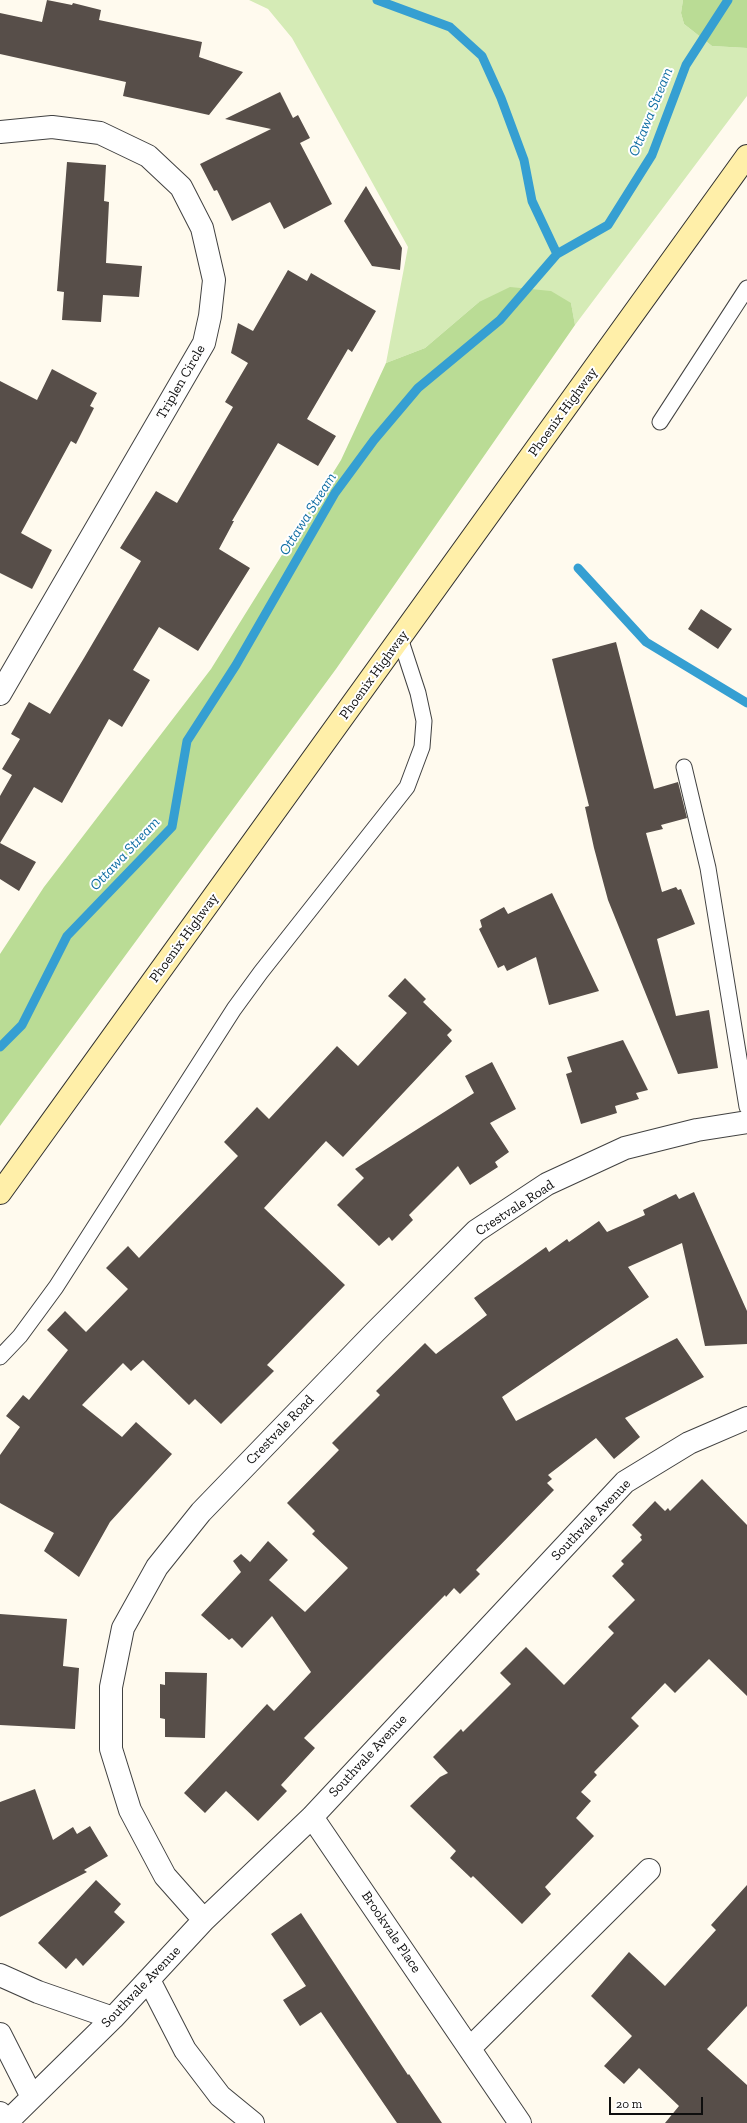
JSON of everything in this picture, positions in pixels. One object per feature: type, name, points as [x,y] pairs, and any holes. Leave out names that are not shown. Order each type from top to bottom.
[{"type":"main road","name":"Phoenix Highway","points":[[0,1193],[747,156]]},
{"type":"street","name":"Triplen Circle","points":[[0,132],[52,126],[100,133],[148,156],[181,187],[202,228],[214,280],[210,316],[204,343],[0,694]]},
{"type":"street","name":"Crestvale Road","points":[[204,1920],[166,1876],[130,1810],[111,1750],[112,1687],[123,1628],[157,1567],[201,1512],[370,1337],[476,1231],[548,1184],[625,1148],[697,1130],[747,1122]]},
{"type":"street","name":"Southvale Avenue","points":[[6,2119],[32,2097],[113,2018],[204,1920],[312,1816],[625,1482],[689,1443],[747,1418]]},
{"type":"street","name":"Brookvale Place","points":[[312,1816],[520,2123]]},
{"type":"street","points":[[470,2048],[649,1870]]},
{"type":"street","points":[[0,1975],[38,1992],[113,2018]]},
{"type":"street","points":[[149,1980],[185,2050],[220,2096],[253,2123]]},
{"type":"street","points":[[0,2034],[32,2097]]},
{"type":"lane","points":[[660,422],[747,288]]},
{"type":"lane","points":[[0,1357],[20,1336],[56,1287],[247,991],[407,786],[422,747],[424,720],[418,694],[400,638]]},
{"type":"lane","points":[[684,767],[708,868],[747,1107]]},
{"type":"green space","points":[[249,0],[683,0],[681,13],[684,24],[712,46],[747,48],[747,96],[575,325],[571,303],[479,302],[425,348],[386,363],[408,247],[292,38],[268,9]]},
{"type":"green space","points":[[683,0],[747,0],[747,48],[712,46],[684,24],[681,13]]},
{"type":"green space","points":[[510,287],[551,291],[571,303],[575,325],[336,669],[0,1126],[0,954],[44,887],[211,669],[341,460],[386,363],[425,348],[479,302]]},
{"type":"building","points":[[47,0],[72,5],[73,3],[101,10],[99,20],[202,42],[199,57],[243,72],[209,115],[123,96],[126,82],[0,54],[0,13],[42,22]]},
{"type":"building","points":[[280,92],[293,118],[298,115],[310,138],[300,143],[332,204],[284,229],[270,202],[232,221],[217,190],[214,191],[200,164],[271,129],[225,119]]},
{"type":"building","points":[[67,162],[106,165],[104,201],[109,202],[106,263],[142,266],[139,297],[103,295],[101,322],[62,320],[64,292],[57,291]]},
{"type":"building","points":[[366,186],[402,248],[400,270],[372,266],[344,221]]},
{"type":"building","points":[[288,270],[307,281],[311,273],[376,311],[352,352],[348,349],[307,419],[336,436],[318,466],[278,443],[232,521],[234,521],[219,549],[250,568],[198,651],[159,627],[133,670],[150,680],[122,727],[109,719],[62,803],[34,787],[0,843],[0,796],[12,775],[2,769],[20,739],[11,734],[29,702],[50,714],[84,658],[141,561],[120,548],[156,491],[177,503],[233,407],[225,402],[248,363],[231,353],[238,323],[253,331]]},
{"type":"building","points":[[52,369],[97,393],[90,406],[94,408],[76,444],[71,441],[21,533],[52,550],[32,589],[0,573],[0,381],[37,400]]},
{"type":"building","points":[[701,609],[732,629],[718,649],[688,629]]},
{"type":"building","points":[[616,642],[654,789],[678,782],[687,818],[661,825],[663,829],[646,833],[662,892],[676,887],[678,890],[681,889],[695,924],[657,939],[676,1016],[709,1010],[718,1068],[678,1074],[608,900],[594,848],[585,807],[589,806],[552,659]]},
{"type":"building","points":[[0,843],[36,862],[19,891],[0,879]]},
{"type":"building","points":[[552,893],[599,991],[549,1005],[536,957],[507,971],[504,965],[498,968],[479,929],[482,927],[480,920],[504,907],[508,914]]},
{"type":"building","points":[[405,978],[426,999],[423,1002],[452,1030],[447,1035],[452,1041],[343,1157],[326,1141],[264,1208],[345,1285],[267,1365],[274,1371],[221,1424],[195,1399],[189,1405],[143,1360],[131,1371],[123,1363],[82,1405],[122,1437],[136,1422],[172,1454],[110,1522],[79,1577],[44,1551],[54,1533],[0,1503],[0,1455],[20,1427],[6,1416],[23,1395],[29,1400],[68,1350],[47,1330],[65,1311],[86,1332],[128,1289],[106,1268],[128,1246],[139,1258],[238,1156],[224,1142],[257,1107],[269,1119],[337,1046],[358,1066],[407,1013],[388,996]]},
{"type":"building","points":[[623,1040],[648,1090],[636,1093],[639,1099],[615,1106],[617,1113],[581,1124],[566,1074],[572,1072],[567,1057]]},
{"type":"building","points":[[492,1062],[516,1109],[490,1123],[509,1152],[495,1162],[498,1167],[470,1185],[458,1166],[409,1215],[413,1220],[392,1241],[389,1237],[379,1246],[337,1205],[364,1178],[355,1169],[474,1093],[465,1076]]},
{"type":"building","points":[[694,1192],[747,1311],[747,1344],[705,1346],[682,1243],[628,1267],[649,1297],[502,1397],[516,1421],[677,1338],[704,1377],[625,1418],[640,1437],[614,1459],[596,1438],[548,1475],[552,1479],[547,1483],[554,1490],[476,1570],[480,1574],[460,1594],[454,1588],[446,1597],[445,1595],[304,1738],[315,1748],[281,1785],[287,1791],[258,1821],[226,1791],[205,1813],[184,1793],[267,1704],[274,1711],[311,1672],[272,1616],[242,1648],[232,1638],[229,1640],[201,1615],[241,1572],[233,1561],[241,1554],[250,1562],[268,1541],[288,1560],[269,1580],[305,1612],[348,1568],[312,1534],[315,1531],[287,1503],[339,1450],[332,1443],[380,1395],[376,1391],[425,1343],[436,1354],[487,1315],[474,1298],[546,1247],[549,1252],[567,1239],[569,1242],[599,1221],[607,1232],[645,1215],[643,1210],[676,1194],[679,1199]]},
{"type":"building","points":[[702,1479],[747,1525],[747,1696],[709,1659],[675,1693],[665,1683],[631,1718],[639,1726],[594,1772],[597,1775],[581,1792],[591,1801],[576,1818],[594,1836],[545,1887],[551,1894],[522,1924],[473,1876],[471,1878],[450,1858],[456,1851],[410,1806],[440,1777],[448,1773],[433,1757],[461,1729],[463,1732],[511,1684],[500,1673],[526,1647],[564,1685],[614,1633],[608,1627],[635,1600],[612,1576],[624,1564],[621,1561],[642,1540],[640,1537],[642,1535],[632,1525],[655,1501],[665,1511],[668,1508],[670,1511]]},
{"type":"building","points":[[0,1614],[67,1619],[63,1666],[79,1668],[75,1729],[0,1725]]},
{"type":"building","points":[[165,1672],[207,1673],[205,1738],[165,1737],[165,1719],[160,1718],[160,1684],[165,1685]]},
{"type":"building","points":[[35,1789],[53,1840],[73,1827],[77,1834],[90,1826],[108,1856],[84,1870],[87,1872],[0,1917],[0,1802]]},
{"type":"building","points":[[96,1880],[121,1904],[114,1912],[125,1922],[83,1966],[76,1958],[66,1969],[38,1943]]},
{"type":"building","points":[[747,1885],[747,2006],[707,2049],[747,2085],[747,2123],[665,2123],[679,2106],[639,2068],[624,2084],[604,2066],[632,2036],[591,1996],[629,1952],[665,1986],[716,1930],[711,1925]]},
{"type":"building","points":[[301,1913],[408,2075],[409,2074],[442,2123],[397,2123],[321,2012],[300,2026],[283,2000],[306,1986],[271,1934]]},
{"type":"waterway","points":[[377,0],[450,27],[482,56],[501,98],[524,160],[532,201],[557,254]]},
{"type":"waterway","name":"Ottawa Stream","points":[[0,1047],[22,1025],[67,936],[172,827],[187,741],[236,665],[335,493],[374,440],[418,388],[500,320],[557,254],[608,225],[652,155],[686,65],[728,0]]},
{"type":"waterway","points":[[578,568],[646,642],[747,703]]}]
